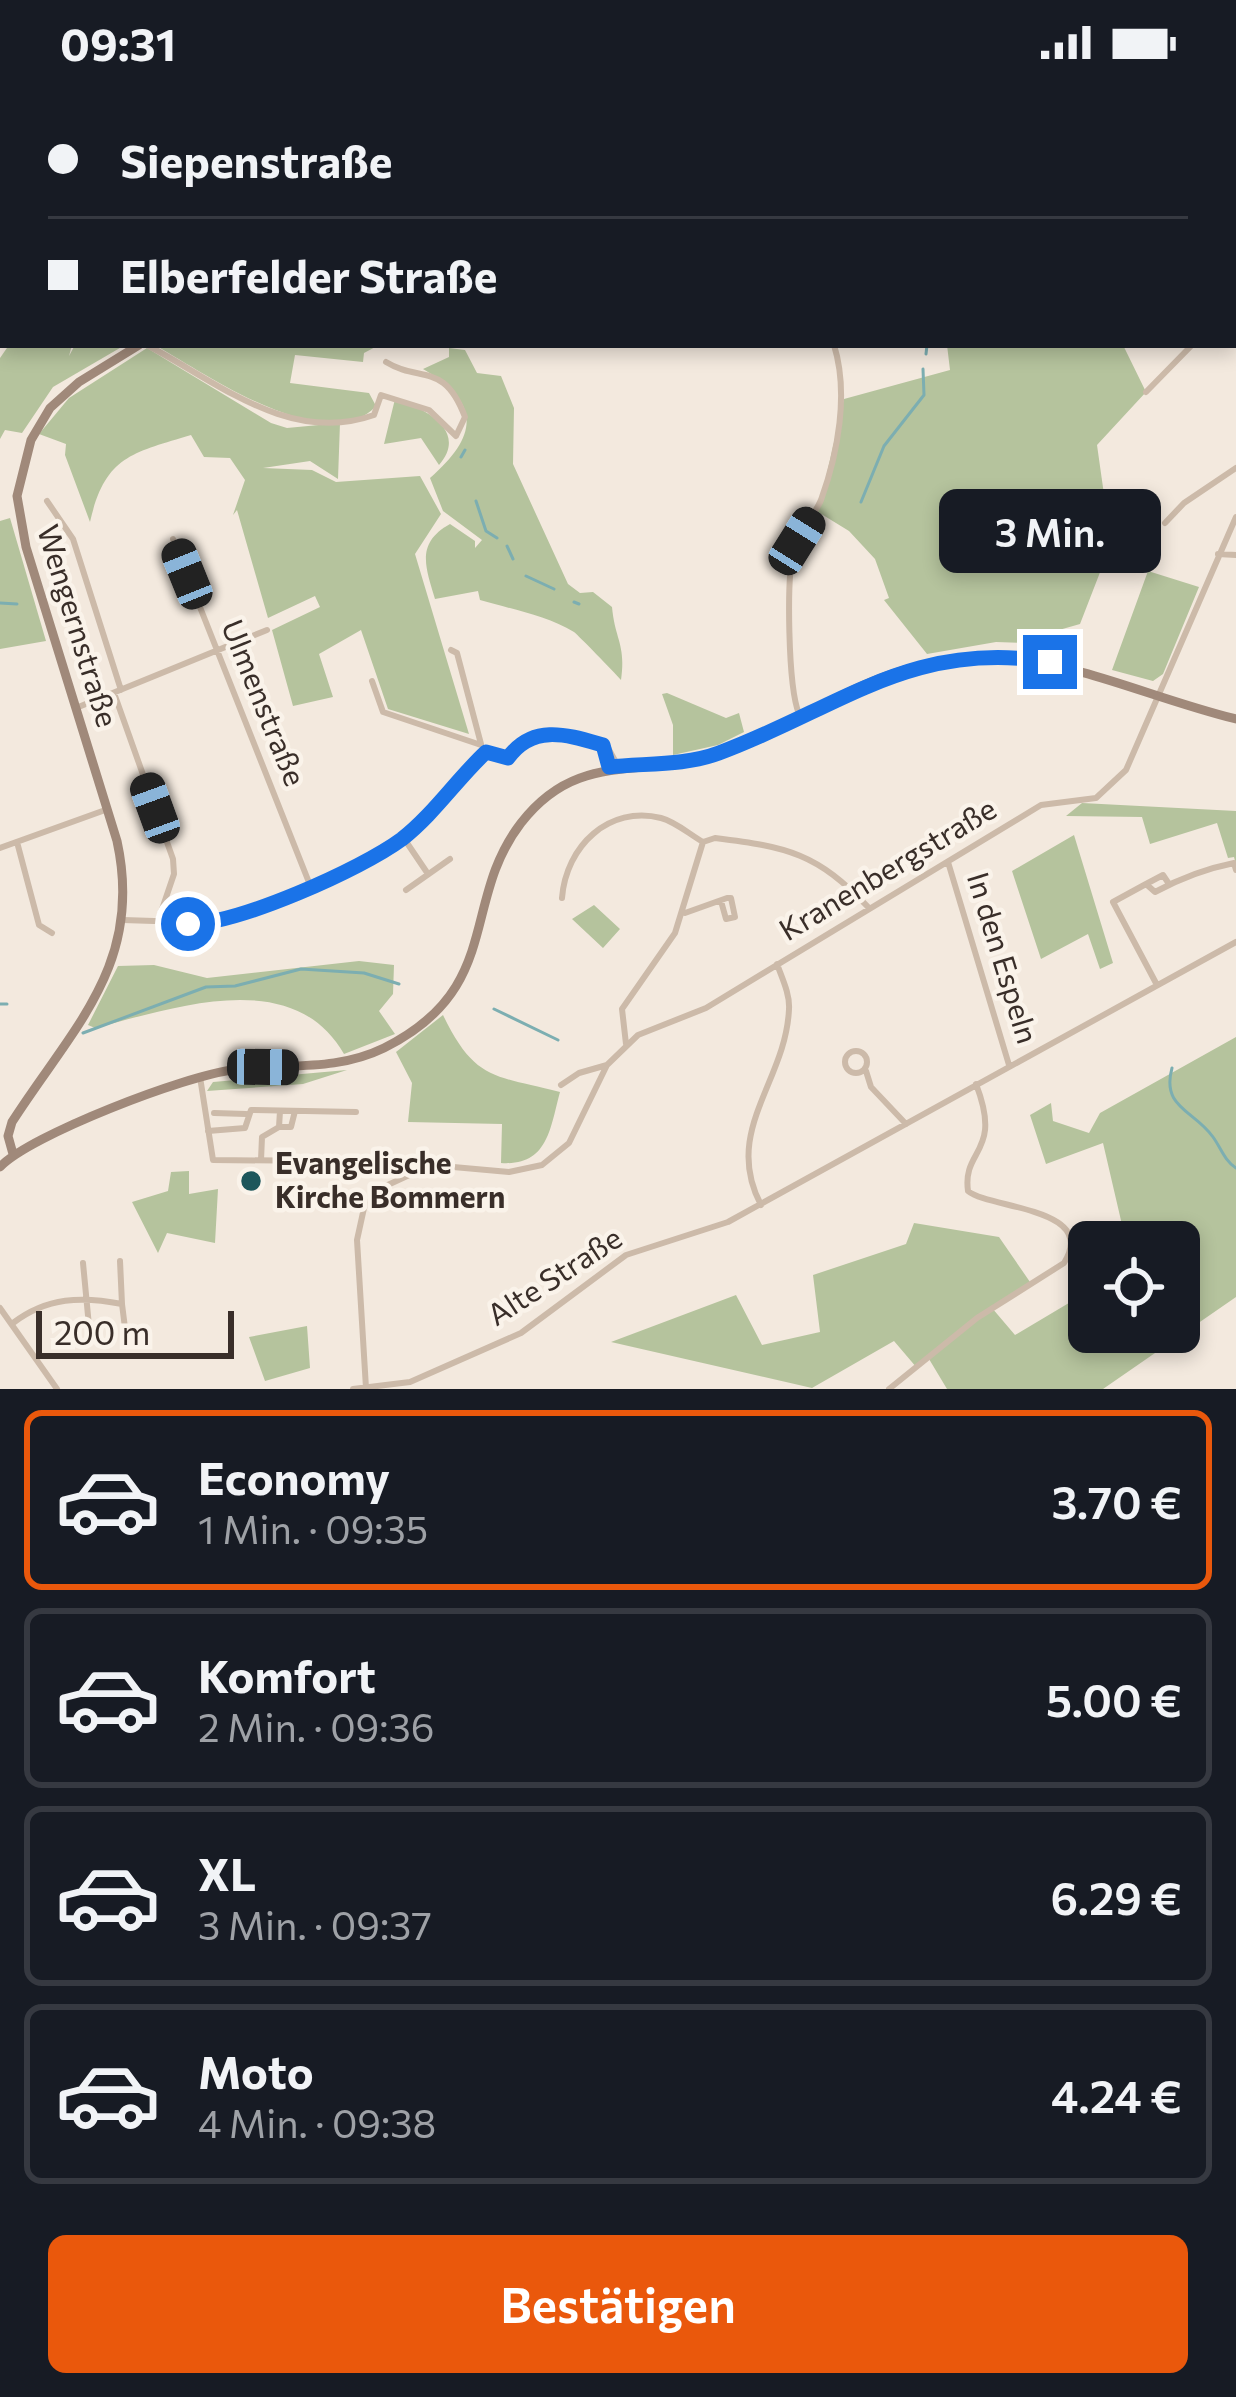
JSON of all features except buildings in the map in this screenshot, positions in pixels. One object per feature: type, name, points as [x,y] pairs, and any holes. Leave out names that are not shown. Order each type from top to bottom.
[{"type":"main road","name":"Wengernstraße","points":[[14,1154],[8,1136],[12,1122],[102,987],[123,920],[123,871],[19,522],[20,478],[31,440],[50,408],[79,382],[138,348]]},
{"type":"main road","points":[[0,1167],[14,1154],[200,1077],[235,1069],[345,1063],[417,1027],[465,971],[514,833],[550,794],[613,767],[707,757],[896,672],[989,656],[1064,665],[1236,719]]},
{"type":"street","points":[[149,348],[261,408],[302,422],[366,418],[374,415],[380,397],[423,406],[456,436],[465,424],[446,384],[424,371],[386,362]]},
{"type":"street","points":[[799,714],[791,684],[793,550],[821,499],[837,429],[842,392],[835,348]]},
{"type":"street","points":[[1146,392],[1189,348]]},
{"type":"street","points":[[1165,523],[1184,503],[1236,468]]},
{"type":"street","points":[[47,501],[73,539],[172,853],[174,874],[158,922]]},
{"type":"street","name":"Kranenbergstraße","points":[[366,1388],[357,1240],[367,1203],[391,1181],[422,1167],[445,1164],[515,1172],[547,1163],[575,1135],[607,1065],[626,1045],[652,1028],[706,1008],[1046,803],[1096,798],[1129,765],[1236,517]]},
{"type":"street","name":"Ulmenstraße","points":[[173,539],[310,885]]},
{"type":"street","points":[[1218,554],[1236,555]]},
{"type":"street","points":[[76,709],[267,630]]},
{"type":"street","points":[[451,650],[457,653],[483,748]]},
{"type":"street","points":[[372,681],[383,712],[508,758]]},
{"type":"street","points":[[503,773],[508,758],[527,739],[546,734],[603,745],[616,754],[613,767]]},
{"type":"street","points":[[123,920],[222,922],[361,865],[403,837],[483,748]]},
{"type":"street","points":[[0,848],[108,809]]},
{"type":"street","points":[[562,898],[572,865],[586,842],[617,817],[662,818],[703,842],[715,838],[804,854],[842,879],[869,909]]},
{"type":"street","points":[[403,837],[428,874]]},
{"type":"street","points":[[17,842],[39,926],[52,932]]},
{"type":"street","points":[[626,1045],[622,1009],[685,913],[703,842]]},
{"type":"street","points":[[406,890],[450,859]]},
{"type":"street","name":"In den Espeln","points":[[948,862],[1010,1067]]},
{"type":"street","points":[[1157,985],[1113,902],[1146,884],[1155,892],[1218,866],[1234,863],[1236,870]]},
{"type":"street","points":[[685,913],[721,901]]},
{"type":"street","name":"Alte Straße","points":[[352,1389],[410,1382],[507,1339],[626,1255],[704,1232],[761,1205],[1236,942]]},
{"type":"street","points":[[761,1205],[747,1131],[785,1036],[789,1004],[777,964]]},
{"type":"street","name":"Kranenbergstraße","points":[[561,1085],[579,1072],[607,1065]]},
{"type":"street","points":[[865,1070],[871,1087],[906,1124]]},
{"type":"street","points":[[200,1077],[214,1160],[327,1161]]},
{"type":"street","points":[[889,1389],[967,1325],[1064,1263],[1071,1252],[1069,1238],[1050,1216],[969,1194],[966,1182],[989,1126],[976,1084]]},
{"type":"street","points":[[208,1131],[245,1128],[251,1109],[356,1112]]},
{"type":"street","points":[[279,1126],[280,1111]]},
{"type":"street","points":[[261,1160],[262,1137],[279,1126],[294,1126],[295,1111]]},
{"type":"street","points":[[214,1113],[246,1114]]},
{"type":"street","points":[[120,1262],[124,1328]]},
{"type":"street","points":[[83,1263],[89,1326]]},
{"type":"street","points":[[110,1301],[122,1294]]},
{"type":"street","points":[[13,1323],[50,1300],[122,1304]]},
{"type":"street","points":[[0,1308],[57,1389]]},
{"type":"green space","points":[[7,348],[71,348],[69,356],[73,348],[120,348],[53,387],[22,433],[5,430],[0,439],[0,358]]},
{"type":"green space","points":[[147,348],[271,423],[287,428],[340,423],[338,479],[310,461],[263,468],[312,470],[336,482],[420,476],[441,514],[415,554],[469,734],[388,709],[361,630],[319,654],[333,697],[293,706],[272,630],[320,607],[315,596],[268,618],[237,510],[233,515],[245,480],[230,458],[204,457],[191,435],[124,460],[104,483],[90,522],[65,455],[66,444],[39,434],[69,398]]},
{"type":"green space","points":[[160,348],[373,348],[364,353],[363,362],[295,355],[290,383],[369,393],[376,406],[354,420],[327,423],[297,417],[232,390]]},
{"type":"green space","points":[[449,348],[465,350],[477,373],[501,376],[514,408],[513,464],[568,584],[580,593],[593,592],[612,607],[621,650],[621,680],[574,632],[552,621],[480,600],[478,591],[435,599],[426,566],[432,539],[450,524],[475,541],[475,548],[482,540],[443,511],[430,478],[457,448],[467,420],[456,394],[423,369],[449,357]]},
{"type":"green space","points":[[947,348],[1124,348],[1146,392],[1097,445],[1111,544],[1080,624],[1059,630],[1048,644],[996,642],[927,654],[884,600],[889,598],[875,559],[849,531],[818,512],[844,399],[950,370]]},
{"type":"green space","points":[[395,399],[430,415],[446,431],[447,452],[439,465],[421,438],[384,444]]},
{"type":"green space","points":[[10,518],[46,641],[0,649],[0,521]]},
{"type":"green space","points":[[1148,571],[1199,587],[1163,674],[1153,681],[1112,670]]},
{"type":"green space","points":[[662,694],[726,718],[739,713],[744,732],[718,745],[673,755],[673,725]]},
{"type":"green space","points":[[1082,803],[1236,811],[1236,865],[1234,857],[1228,858],[1217,823],[1150,844],[1142,817],[1066,816]]},
{"type":"green space","points":[[1074,835],[1113,963],[1100,969],[1088,934],[1041,959],[1012,871]]},
{"type":"green space","points":[[594,905],[620,929],[603,948],[572,919]]},
{"type":"green space","points":[[359,961],[394,965],[393,994],[379,1011],[395,1034],[344,1054],[322,1027],[295,1010],[264,1001],[195,1004],[95,1028],[88,1025],[118,966],[154,965],[207,978]]},
{"type":"green space","points":[[443,1015],[466,1052],[489,1072],[560,1092],[544,1142],[529,1158],[501,1163],[502,1124],[408,1122],[412,1083],[396,1052]]},
{"type":"green space","points":[[1236,1037],[1236,1297],[1200,1322],[1200,1221],[1121,1221],[1103,1143],[1046,1164],[1030,1115],[1051,1103],[1053,1121],[1089,1133],[1100,1113]]},
{"type":"green space","points":[[347,1070],[303,1084],[207,1091],[213,1082]]},
{"type":"green space","points":[[189,1171],[189,1194],[218,1189],[215,1243],[167,1233],[158,1253],[132,1202],[168,1191],[171,1172]]},
{"type":"green space","points":[[914,1223],[999,1237],[1030,1282],[992,1308],[1015,1335],[1068,1303],[1068,1353],[1155,1353],[1103,1389],[947,1389],[929,1359],[917,1368],[894,1341],[812,1388],[611,1342],[736,1295],[762,1345],[820,1332],[813,1275],[906,1244]]},
{"type":"green space","points":[[307,1326],[310,1368],[265,1381],[249,1337]]},
{"type":"waterway","points":[[926,354],[927,348]]},
{"type":"waterway","points":[[861,502],[884,446],[924,395],[923,369]]},
{"type":"waterway","points":[[461,457],[465,450]]},
{"type":"waterway","points":[[476,501],[486,531],[497,538]]},
{"type":"waterway","points":[[507,546],[513,559]]},
{"type":"waterway","points":[[526,576],[554,589]]},
{"type":"waterway","points":[[574,602],[579,604]]},
{"type":"waterway","points":[[0,603],[17,604]]},
{"type":"waterway","points":[[83,1033],[206,987],[235,986],[301,969],[364,973],[399,984]]},
{"type":"waterway","points":[[0,1004],[7,1004]]},
{"type":"waterway","points":[[494,1009],[558,1040]]},
{"type":"waterway","points":[[1172,1068],[1175,1100],[1205,1128],[1236,1168]]},
{"type":"place","name":"Evangelische Kirche Bommern","points":[[251,1181]]},
{"type":"route","points":[[188,924],[228,920],[361,865],[415,828],[486,752],[508,758],[531,737],[560,734],[603,745],[609,767],[685,761],[740,745],[841,694],[921,665],[989,656],[1050,662]]}]
